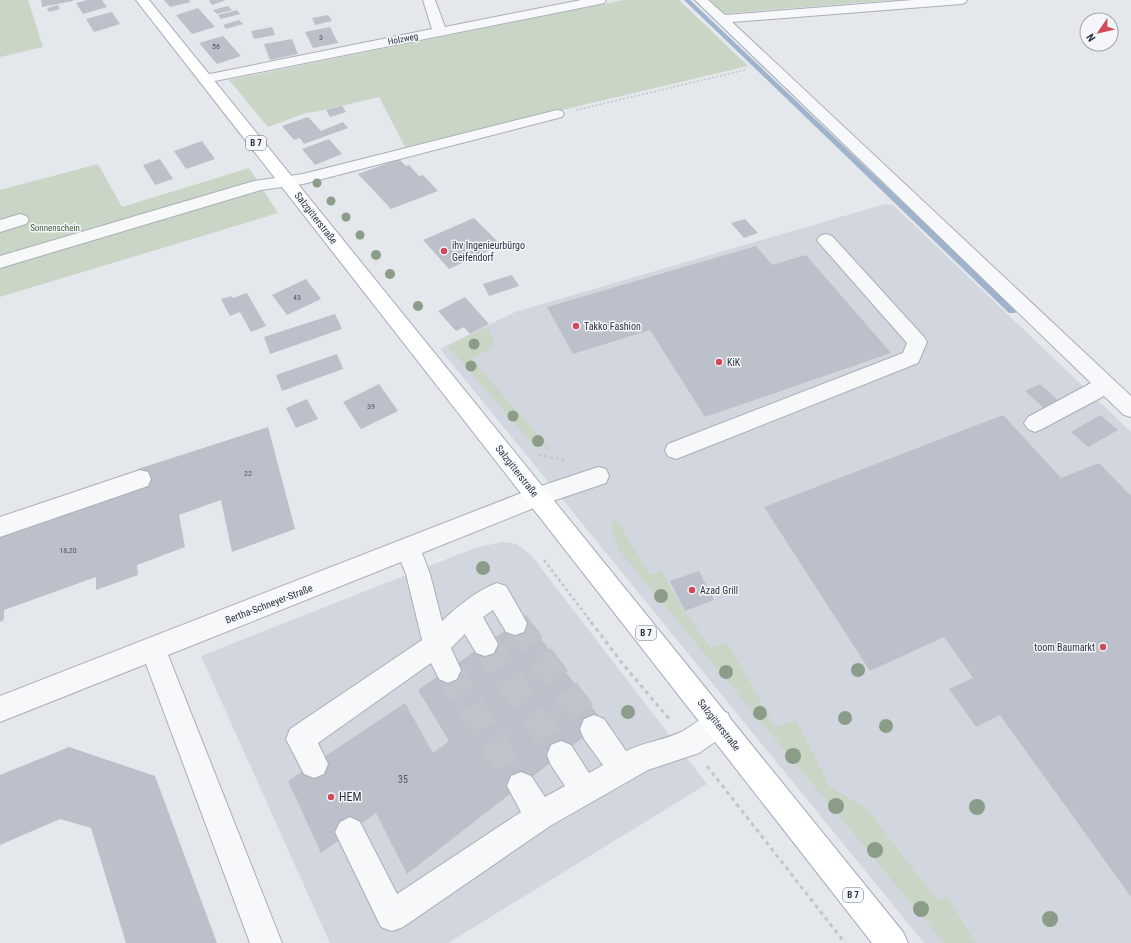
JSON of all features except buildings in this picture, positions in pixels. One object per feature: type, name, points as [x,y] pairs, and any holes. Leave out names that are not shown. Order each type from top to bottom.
[{"type":"main road","name":"Salzgitterstraße","points":[[142,0],[892,943]]},
{"type":"street","points":[[429,0],[440,32]]},
{"type":"street","name":"Holzweg","points":[[205,78],[600,0]]},
{"type":"street","points":[[701,0],[1131,409]]},
{"type":"street","points":[[721,19],[961,0]]},
{"type":"street","points":[[0,262],[260,186],[303,179],[557,114]]},
{"type":"street","points":[[0,226],[20,220]]},
{"type":"street","points":[[676,450],[911,358],[917,342],[826,240]]},
{"type":"street","points":[[1035,422],[1106,385]]},
{"type":"street","name":"Bertha-Schneyer-Straße","points":[[0,708],[538,497],[598,476]]},
{"type":"street","points":[[0,527],[140,479]]},
{"type":"street","points":[[408,549],[418,574],[436,645],[448,670]]},
{"type":"street","points":[[314,764],[300,739],[436,645],[467,614],[497,594],[515,623]]},
{"type":"street","points":[[467,614],[485,644]]},
{"type":"street","points":[[153,649],[266,943]]},
{"type":"street","points":[[350,832],[392,916],[540,816],[642,758],[689,743],[718,723]]},
{"type":"street","points":[[594,729],[622,769]]},
{"type":"street","points":[[560,755],[584,790]]},
{"type":"street","points":[[521,786],[540,816]]},
{"type":"path","points":[[557,114],[749,69]]},
{"type":"path","points":[[544,560],[622,663],[689,743],[845,943]]},
{"type":"shaded area","points":[[885,204],[893,205],[1131,432],[1131,943],[924,943],[440,349],[515,312]]},
{"type":"shaded area","name":"HEM","points":[[502,542],[517,544],[531,555],[707,784],[448,943],[330,943],[201,656],[475,548]]},
{"type":"green space","points":[[0,0],[28,0],[43,47],[0,57]]},
{"type":"green space","points":[[624,0],[679,0],[748,66],[405,147],[379,97],[306,113],[268,127],[229,80]]},
{"type":"green space","points":[[705,0],[894,0],[719,14]]},
{"type":"green space","name":"Sonnenschein","points":[[98,164],[122,207],[249,168],[278,213],[0,297],[0,190]]},
{"type":"green space","points":[[487,327],[494,341],[489,350],[471,359],[551,450],[530,441],[448,346]]},
{"type":"green space","points":[[615,517],[650,575],[661,570],[683,610],[711,648],[727,642],[775,727],[796,720],[830,787],[866,808],[937,900],[947,897],[976,943],[944,943],[618,549],[611,526]]},
{"type":"waterway","points":[[687,0],[1012,311]]},
{"type":"tunnel","points":[[515,623],[594,729]]},
{"type":"tunnel","points":[[485,644],[561,755]]},
{"type":"tunnel","points":[[448,670],[521,786]]},
{"type":"place","name":"ihv Ingenieurbürgo Geifendorf","points":[[444,251]]},
{"type":"place","name":"Takko Fashion","points":[[576,326]]},
{"type":"place","name":"KiK","points":[[719,362]]},
{"type":"place","name":"Azad Grill","points":[[692,590]]},
{"type":"place","name":"toom Baumarkt","points":[[1103,647]]},
{"type":"place","name":"HEM","points":[[331,797]]}]
